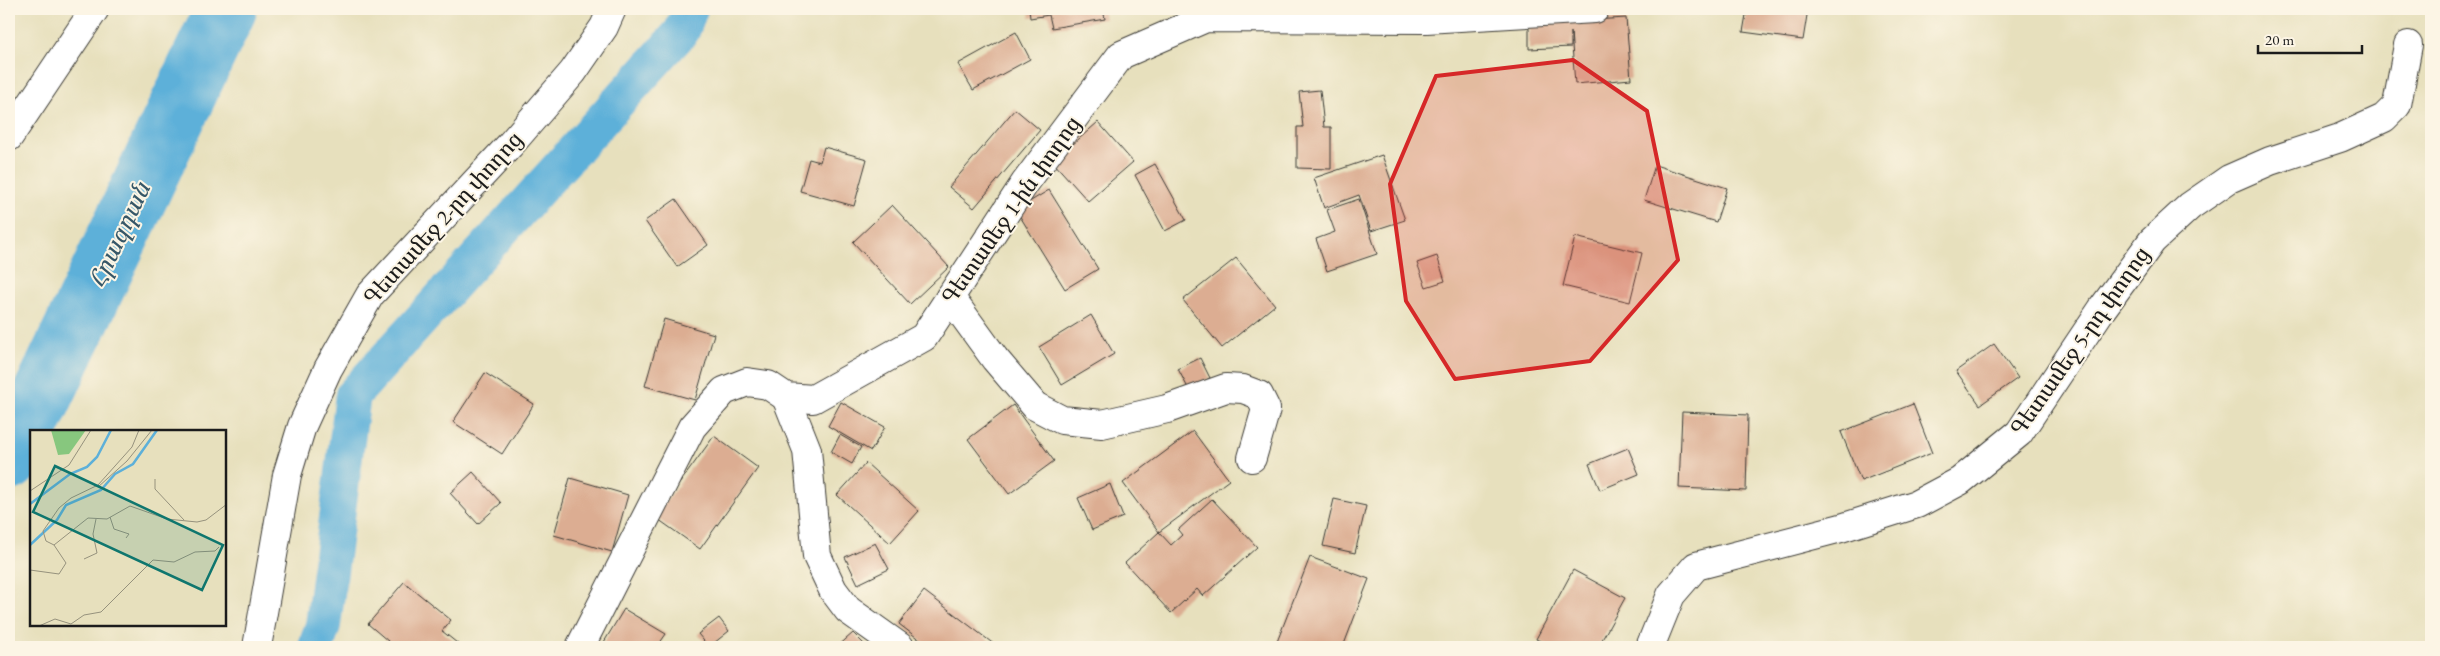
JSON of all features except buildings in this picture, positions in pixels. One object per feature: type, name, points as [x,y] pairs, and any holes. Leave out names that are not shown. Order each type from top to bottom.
[{"type":"street","points":[[9,137],[95,9]]},
{"type":"street","name":"Գետամեջ 2-րդ փողոց","points":[[257,647],[287,474],[300,434],[328,369],[370,294],[516,137],[573,72],[608,18],[626,9]]},
{"type":"street","name":"Գետամեջ 1-ին փողոց","points":[[580,647],[692,427],[724,391],[747,382],[768,385],[786,396],[812,399],[924,338],[1025,183],[1121,55],[1206,18],[1426,19],[1595,9]]},
{"type":"street","name":"Գետամեջ 5-րդ փողոց","points":[[1650,647],[1671,595],[1696,566],[1841,528],[1908,507],[1960,481],[2018,434],[2102,309],[2152,241],[2190,206],[2229,179],[2270,161],[2340,138],[2384,118],[2397,104],[2408,45]]},
{"type":"street","points":[[950,297],[995,359],[1034,406],[1062,420],[1102,424],[1167,408],[1226,388],[1243,389],[1259,395],[1266,409],[1252,458]]},
{"type":"street","points":[[786,396],[806,450],[817,556],[833,590],[848,610],[900,647]]},
{"type":"highlighted area","points":[[1573,60],[1647,111],[1678,260],[1590,361],[1455,379],[1406,301],[1390,184],[1436,76]]},
{"type":"waterway","name":"Հրազդան","points":[[9,460],[18,448],[226,9]]},
{"type":"waterway","points":[[316,647],[323,625],[353,395],[682,31],[690,9]]}]
